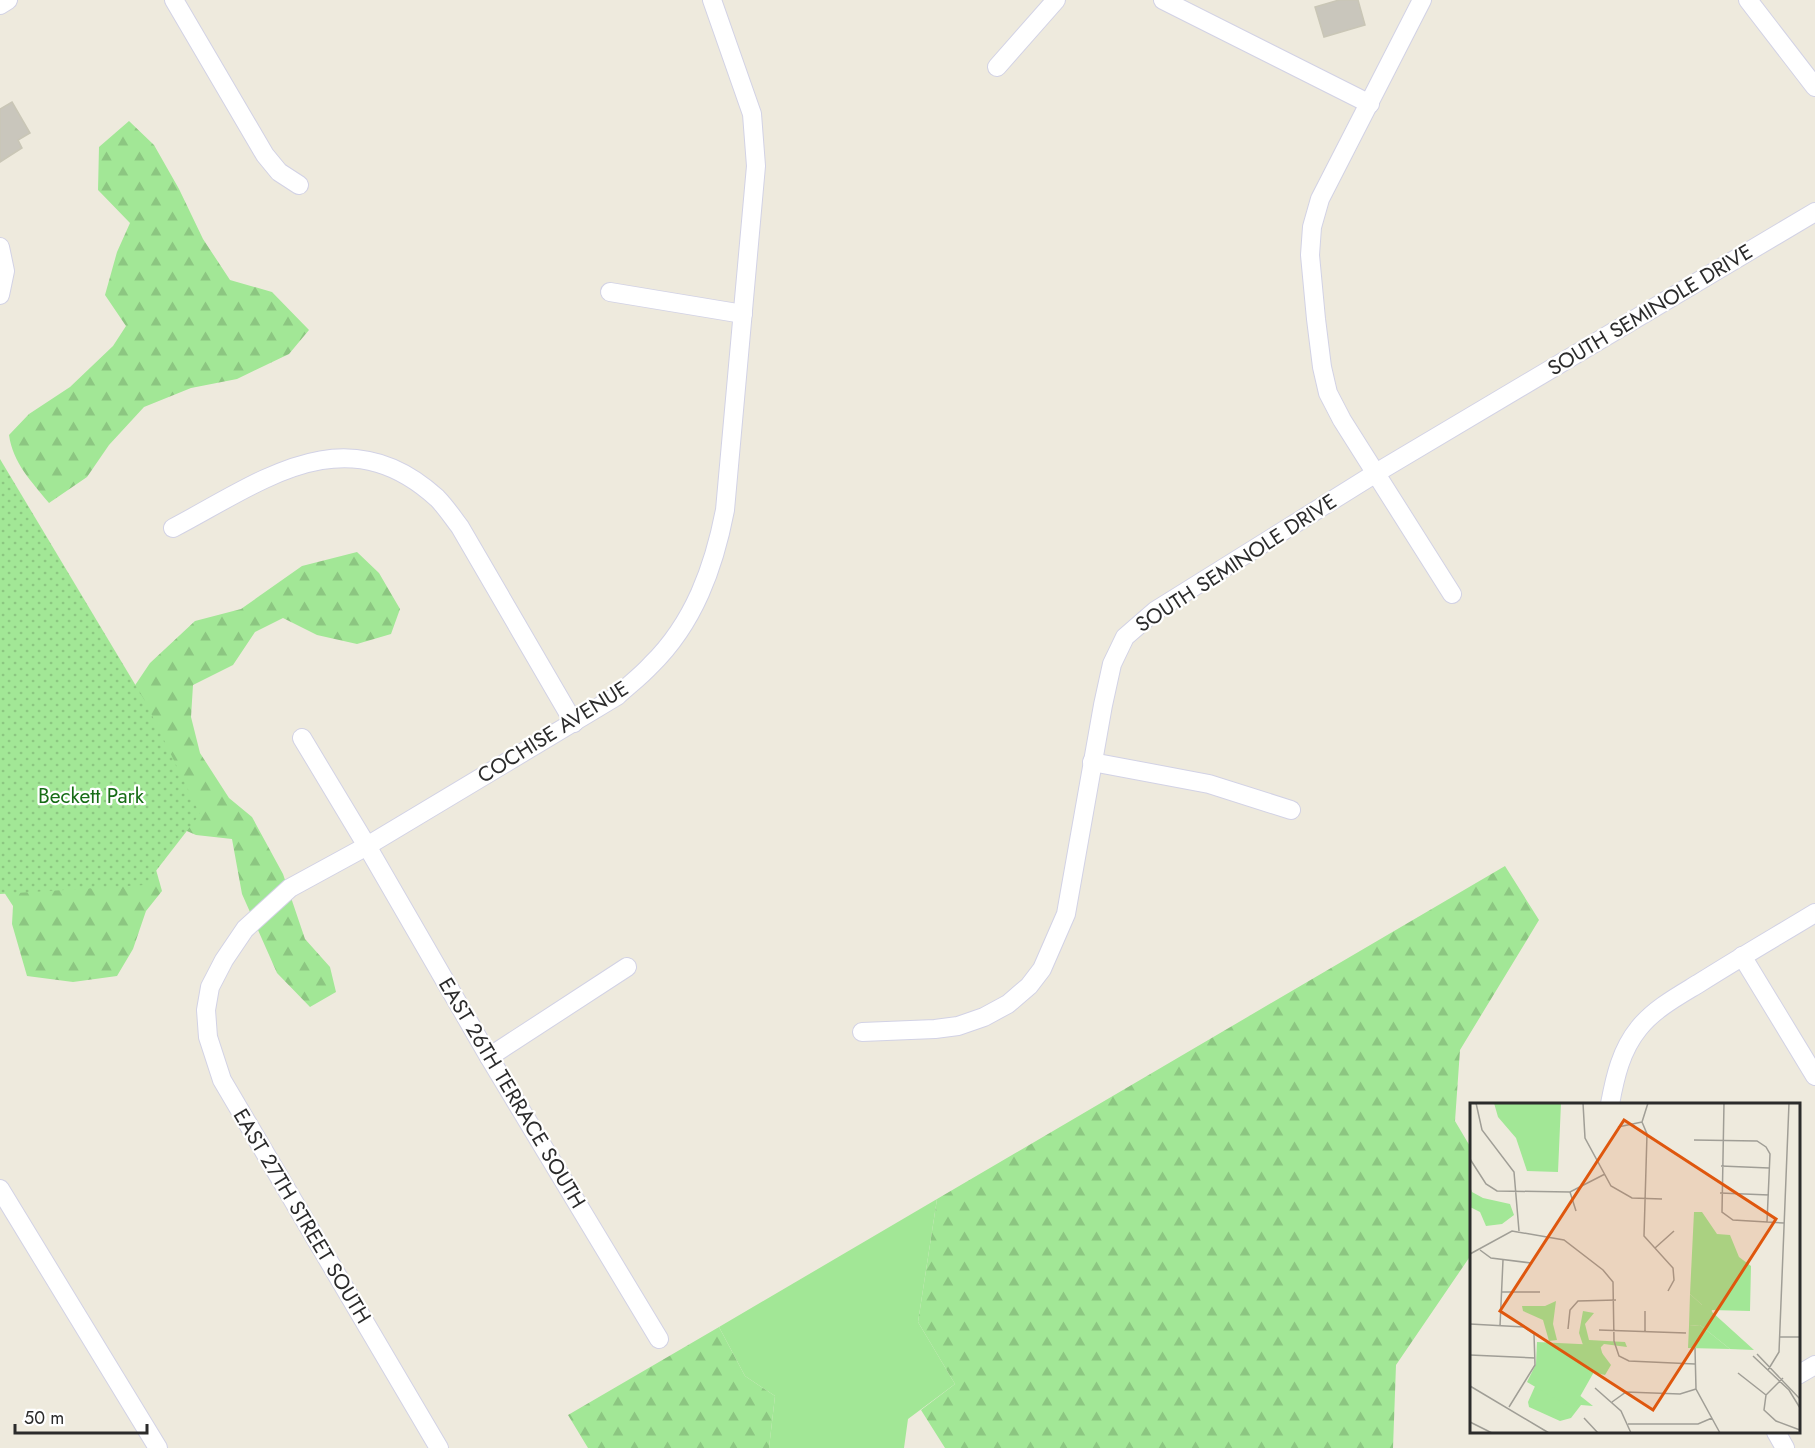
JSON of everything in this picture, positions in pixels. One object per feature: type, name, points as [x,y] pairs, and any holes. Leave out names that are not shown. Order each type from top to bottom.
[{"type":"street","points":[[0,5],[8,0]]},
{"type":"street","points":[[174,0],[265,155],[279,172],[299,185]]},
{"type":"street","name":"COCHISE AVENUE","points":[[217,973],[245,929],[290,888],[367,846],[617,696],[653,664],[683,626],[705,584],[718,547],[725,510],[756,166],[752,114],[712,0]]},
{"type":"street","points":[[997,67],[1056,0]]},
{"type":"street","points":[[1163,0],[1370,104]]},
{"type":"street","points":[[1422,0],[1320,199],[1312,227],[1310,255],[1322,367],[1328,393],[1342,420],[1452,594]]},
{"type":"street","points":[[1748,0],[1815,87]]},
{"type":"street","name":"SOUTH SEMINOLE DRIVE","points":[[862,1032],[958,1026],[984,1017],[1008,1004],[1029,986],[1042,969],[1066,914],[1092,762],[1112,664],[1125,637],[1155,611],[1376,473],[1815,212]]},
{"type":"street","points":[[0,247],[5,271],[0,295]]},
{"type":"street","points":[[610,292],[743,314]]},
{"type":"street","points":[[173,528],[281,470],[308,462],[340,458],[364,460],[384,465],[405,475],[439,500],[460,527],[573,723]]},
{"type":"street","name":"EAST 26TH TERRACE SOUTH","points":[[302,738],[489,1057],[659,1339]]},
{"type":"street","points":[[1092,762],[1209,784],[1291,810]]},
{"type":"street","points":[[1610,1103],[1619,1065],[1638,1029],[1665,1005],[1815,913]]},
{"type":"street","points":[[1742,956],[1815,1076]]},
{"type":"street","points":[[489,1057],[627,967]]},
{"type":"street","name":"EAST 27TH STREET SOUTH","points":[[217,973],[210,987],[206,1010],[208,1037],[222,1080],[439,1448]]},
{"type":"street","points":[[0,1189],[158,1448]]},
{"type":"street","points":[[1800,1374],[1815,1365]]},
{"type":"street","points":[[1777,1433],[1785,1448]]},
{"type":"green space","points":[[129,121],[154,145],[179,189],[203,239],[230,280],[272,292],[309,330],[289,354],[237,379],[191,388],[144,407],[109,445],[87,477],[49,503],[19,463],[9,435],[29,414],[70,387],[113,346],[126,326],[105,295],[117,252],[130,223],[98,190],[99,147]]},
{"type":"green space","name":"Beckett Park","points":[[0,459],[145,701],[200,814],[145,885],[0,894]]},
{"type":"green space","points":[[357,552],[379,573],[400,609],[391,634],[357,644],[317,635],[283,618],[255,632],[233,665],[193,685],[191,717],[200,753],[229,798],[252,817],[283,874],[305,939],[330,967],[336,992],[310,1007],[277,973],[242,894],[232,839],[196,835],[173,825],[151,852],[162,891],[146,911],[133,949],[117,976],[73,982],[27,976],[12,924],[13,906],[0,886],[150,663],[195,621],[241,609],[302,566]]},
{"type":"green space","points":[[1505,866],[1539,920],[1460,1050],[1455,1121],[1470,1146],[1470,1256],[1396,1365],[1393,1448],[945,1448],[921,1410],[955,1384],[918,1322],[937,1199]]},
{"type":"green space","points":[[937,1199],[918,1322],[955,1384],[908,1419],[904,1448],[769,1448],[775,1396],[745,1376],[719,1327]]},
{"type":"green space","points":[[719,1327],[745,1376],[775,1396],[769,1448],[588,1448],[568,1415]]},
{"type":"building","points":[[1339,0],[1358,0],[1365,25],[1324,37],[1315,7]]},
{"type":"building","points":[[12,102],[30,133],[18,140],[22,148],[0,162],[0,109]]}]
